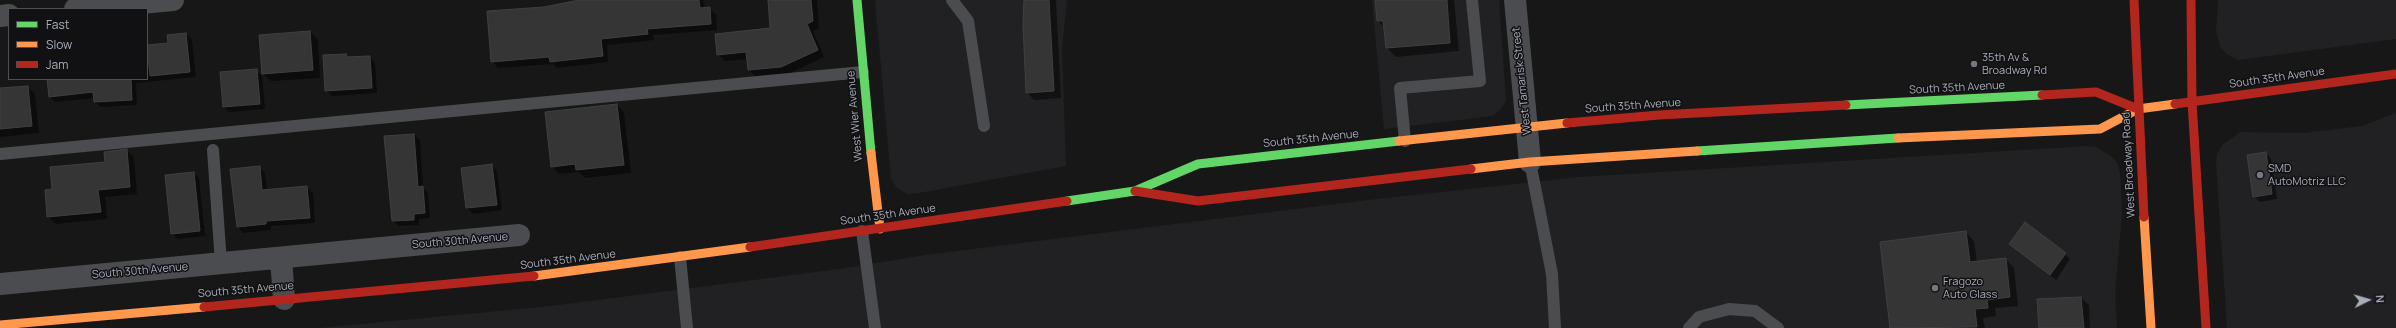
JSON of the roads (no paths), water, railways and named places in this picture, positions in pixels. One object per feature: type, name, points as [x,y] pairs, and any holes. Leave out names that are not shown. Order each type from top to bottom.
[{"type":"main road","name":"West Wier Avenue","points":[[857,0],[863,72],[880,229]]},
{"type":"main road","name":"West Broadway Road","points":[[2134,0],[2138,108],[2151,328]]},
{"type":"main road","points":[[2191,0],[2192,102],[2206,328]]},
{"type":"main road","name":"South 35th Avenue","points":[[1135,191],[1198,201],[1530,162],[1951,135],[2100,129],[2138,108],[2396,74]]},
{"type":"main road","name":"South 35th Avenue","points":[[0,325],[526,278],[680,258],[1135,191],[1198,164],[1527,127],[1659,115],[2096,92],[2138,108]]},
{"type":"street","points":[[86,8],[173,0]]},
{"type":"street","name":"West Tamarisk Street","points":[[1515,0],[1530,162]]},
{"type":"street","name":"South 30th Avenue","points":[[0,284],[519,235]]},
{"type":"street","points":[[281,258],[284,299]]},
{"type":"lane","points":[[952,0],[968,21],[984,126]]},
{"type":"lane","points":[[1405,141],[1400,88],[1480,81],[1472,0]]},
{"type":"lane","points":[[0,154],[863,72]]},
{"type":"lane","points":[[212,150],[221,263]]},
{"type":"lane","points":[[1530,162],[1552,274],[1555,328]]},
{"type":"lane","points":[[862,231],[875,328]]},
{"type":"lane","points":[[680,258],[687,328]]},
{"type":"lane","points":[[1689,328],[1699,317],[1729,309],[1755,311],[1778,328]]},
{"type":"place","name":"35th Av & Broadway Rd","points":[[1974,64]]},
{"type":"place","name":"SMD AutoMotriz LLC","points":[[2260,175]]},
{"type":"place","name":"Fragozo Auto Glass","points":[[1935,288]]}]
